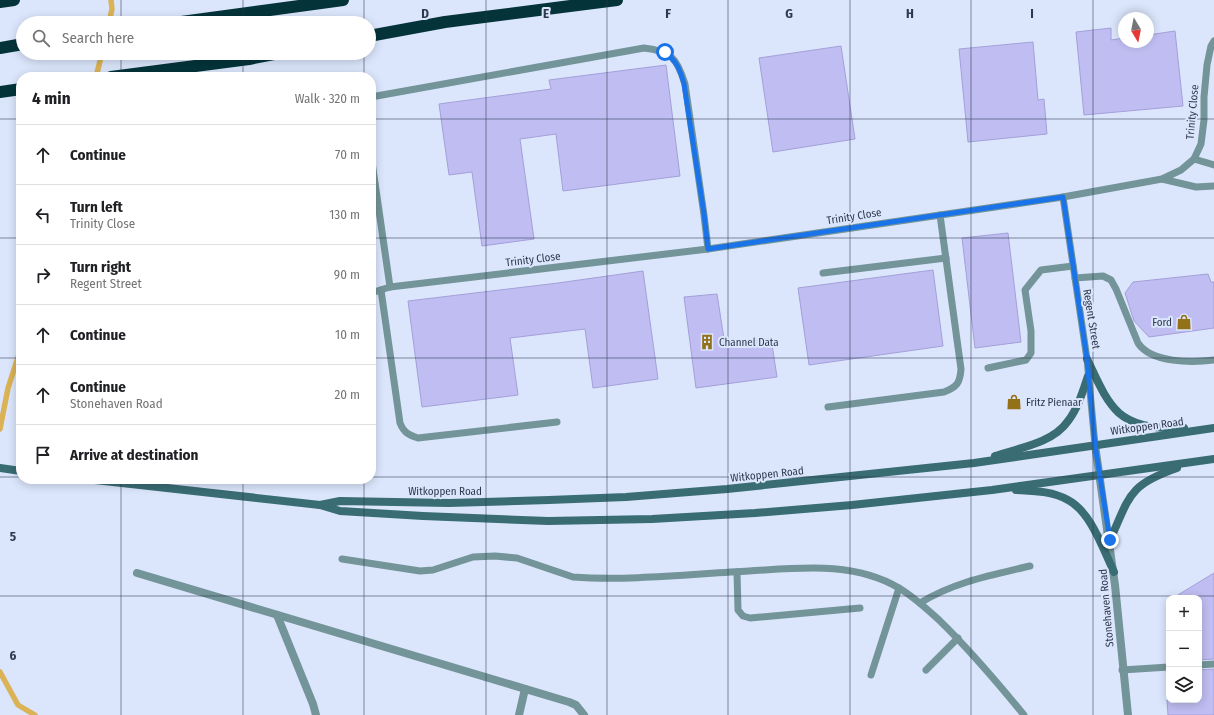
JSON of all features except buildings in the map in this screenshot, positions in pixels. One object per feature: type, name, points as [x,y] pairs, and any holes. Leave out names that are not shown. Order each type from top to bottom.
[{"type":"highway","points":[[222,16],[343,0]]},
{"type":"highway","points":[[376,35],[445,22],[616,0]]},
{"type":"highway","points":[[0,48],[16,45]]},
{"type":"highway","points":[[149,72],[241,60]]},
{"type":"highway","points":[[0,92],[16,90]]},
{"type":"main road","points":[[1087,359],[1108,399],[1115,409],[1124,417],[1137,423],[1160,428],[1214,428]]},
{"type":"main road","points":[[974,463],[1037,442],[1056,433],[1071,417],[1088,376]]},
{"type":"main road","name":"Witkoppen Road","points":[[320,506],[340,501],[449,503],[626,497],[727,489],[974,463],[1214,428]]},
{"type":"main road","name":"Witkoppen Road","points":[[129,484],[320,506],[340,511],[416,516],[548,521],[624,521],[760,513],[852,505],[992,490],[1214,459]]},
{"type":"main road","points":[[1110,540],[1131,494],[1140,485],[1160,474],[1203,461]]},
{"type":"main road","points":[[0,468],[16,470]]},
{"type":"main road","points":[[992,490],[1046,492],[1069,500],[1079,509],[1093,528],[1114,572]]},
{"type":"street","name":"Stonehaven Road","points":[[1095,445],[1114,572],[1122,670],[1128,715]]},
{"type":"street","points":[[137,573],[526,689],[576,705],[584,715]]},
{"type":"street","points":[[277,615],[313,704],[316,715]]},
{"type":"street","points":[[519,715],[526,689]]},
{"type":"lane","name":"Trinity Close","points":[[376,292],[390,287],[708,249],[1063,197],[1162,179],[1181,170],[1194,160],[1201,144],[1207,65],[1211,46],[1214,41]]},
{"type":"lane","points":[[376,96],[644,48],[665,52],[674,59],[684,84],[708,249]]},
{"type":"lane","points":[[1194,160],[1214,165]]},
{"type":"lane","points":[[1162,179],[1196,187],[1214,186]]},
{"type":"lane","points":[[376,190],[390,287]]},
{"type":"lane","name":"Regent Street","points":[[1063,197],[1087,359],[1095,445]]},
{"type":"lane","points":[[828,408],[944,392],[953,388],[958,383],[961,369],[940,214]]},
{"type":"lane","points":[[822,273],[946,258]]},
{"type":"lane","points":[[988,368],[1026,360],[1031,353],[1031,331],[1025,290],[1041,270],[1073,266]]},
{"type":"lane","points":[[1075,278],[1103,276],[1111,280],[1141,349],[1148,354],[1160,358],[1179,361],[1214,360]]},
{"type":"lane","points":[[381,290],[400,423],[404,431],[409,435],[418,438],[557,422]]},
{"type":"lane","points":[[342,559],[420,571],[434,570],[473,557],[495,556],[517,558],[573,577],[583,578],[813,568],[844,569],[874,576],[899,588],[920,603],[973,654],[1024,715]]},
{"type":"lane","points":[[920,603],[936,593],[950,588],[1030,566]]},
{"type":"lane","points":[[737,572],[738,610],[743,616],[750,618],[860,608]]},
{"type":"lane","points":[[871,675],[899,588]]},
{"type":"lane","points":[[926,670],[958,638]]},
{"type":"lane","points":[[1202,665],[1214,664]]},
{"type":"lane","points":[[1122,670],[1166,667]]},
{"type":"waterway","points":[[110,16],[112,9],[111,0]]},
{"type":"waterway","points":[[97,72],[100,60]]},
{"type":"waterway","points":[[0,429],[8,388],[16,363]]},
{"type":"waterway","points":[[0,672],[18,705],[35,715]]},
{"type":"place","name":"Ford","points":[[1184,322]]},
{"type":"place","name":"Channel Data","points":[[707,342]]},
{"type":"place","name":"Fritz Pienaar","points":[[1014,402]]},
{"type":"route","points":[[665,52],[674,59],[684,84],[708,249],[1063,197],[1087,359],[1099,476],[1110,540]]}]
